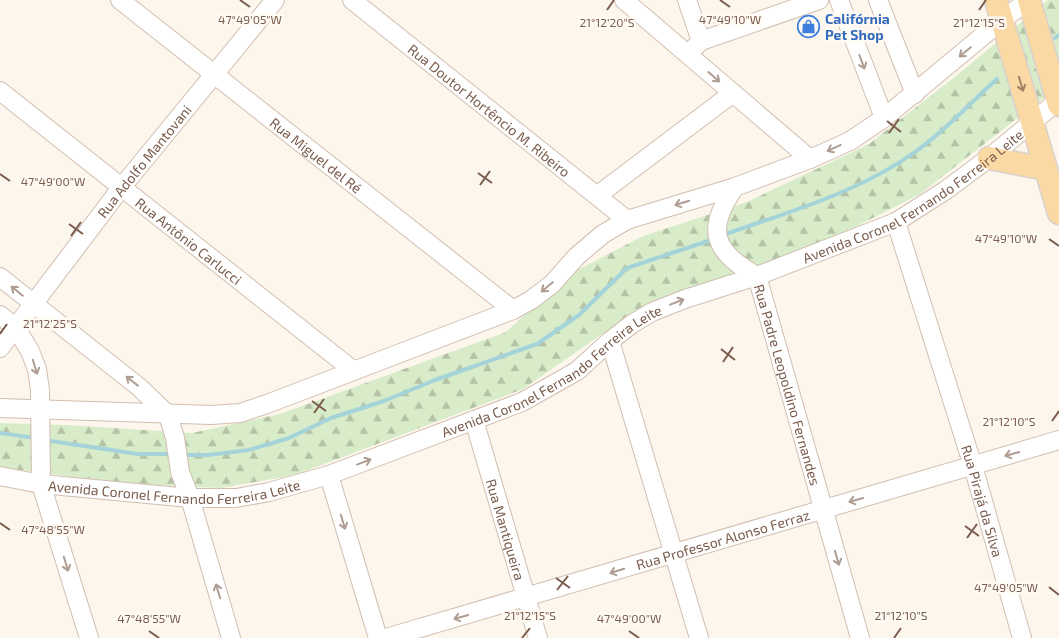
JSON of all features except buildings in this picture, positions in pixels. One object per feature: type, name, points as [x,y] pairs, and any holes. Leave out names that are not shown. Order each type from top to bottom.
[{"type":"main road","points":[[1029,0],[1059,102]]},
{"type":"main road","points":[[999,10],[1059,213]]},
{"type":"main road","points":[[989,158],[1046,169]]},
{"type":"street","name":"Rua Miguel del Ré","points":[[120,0],[513,310]]},
{"type":"street","name":"Rua Adolfo Mantovani","points":[[0,348],[121,188],[275,0]]},
{"type":"street","name":"Rua Doutor Hortêncio M. Ribeiro","points":[[352,0],[627,220]]},
{"type":"street","points":[[624,0],[810,159]]},
{"type":"street","points":[[686,0],[701,41]]},
{"type":"street","points":[[688,54],[701,41],[819,0]]},
{"type":"street","points":[[839,0],[884,118]]},
{"type":"street","points":[[878,0],[915,94]]},
{"type":"street","points":[[0,408],[211,415],[240,412],[267,404],[513,310],[531,300],[552,284],[577,256],[603,234],[627,220],[735,187],[810,159],[850,141],[915,94],[999,10],[1029,0]]},
{"type":"street","name":"Rua Antônio Carlucci","points":[[0,91],[354,371]]},
{"type":"street","points":[[598,195],[733,93]]},
{"type":"street","name":"Avenida Coronel Fernando Ferreira Leite","points":[[0,476],[41,484],[190,498],[236,498],[270,492],[329,475],[522,402],[577,371],[610,341],[652,312],[685,299],[757,276],[896,222],[946,190],[1059,102]]},
{"type":"street","points":[[735,187],[724,203],[718,220],[718,238],[726,254],[739,266],[757,276]]},
{"type":"street","name":"Rua Pirajá da Silva","points":[[896,222],[974,466],[1022,638]]},
{"type":"street","name":"Rua Padre Leopoldino Fernandes","points":[[757,276],[860,638]]},
{"type":"street","points":[[0,277],[139,387],[168,414],[175,438],[180,472],[190,498],[232,638]]},
{"type":"street","points":[[0,315],[16,328],[30,351],[37,369],[40,390],[41,484],[89,638]]},
{"type":"street","points":[[610,341],[699,638]]},
{"type":"street","name":"Rua Mantiqueira","points":[[474,420],[538,638]]},
{"type":"street","name":"Rua Professor Alonso Ferraz","points":[[386,638],[1059,440]]},
{"type":"street","points":[[329,475],[378,638]]},
{"type":"green space","points":[[1048,0],[1059,0],[1059,86],[920,194],[857,226],[790,255],[628,316],[523,389],[295,475],[221,488],[153,485],[0,467],[0,423],[192,433],[280,414],[506,332],[568,275],[643,236],[747,202],[869,144],[951,80]]},
{"type":"waterway","points":[[1055,38],[1059,35]]},
{"type":"waterway","points":[[723,235],[822,200],[870,179],[893,166],[937,135],[997,79]]},
{"type":"waterway","points":[[183,455],[208,455],[249,450],[289,438],[331,418],[384,401],[435,380],[537,344],[579,315],[627,268],[714,239]]},
{"type":"waterway","points":[[0,433],[35,438]]},
{"type":"waterway","points":[[44,440],[138,454],[174,454]]},
{"type":"place","name":"Califórnia Pet Shop","points":[[809,26]]}]
